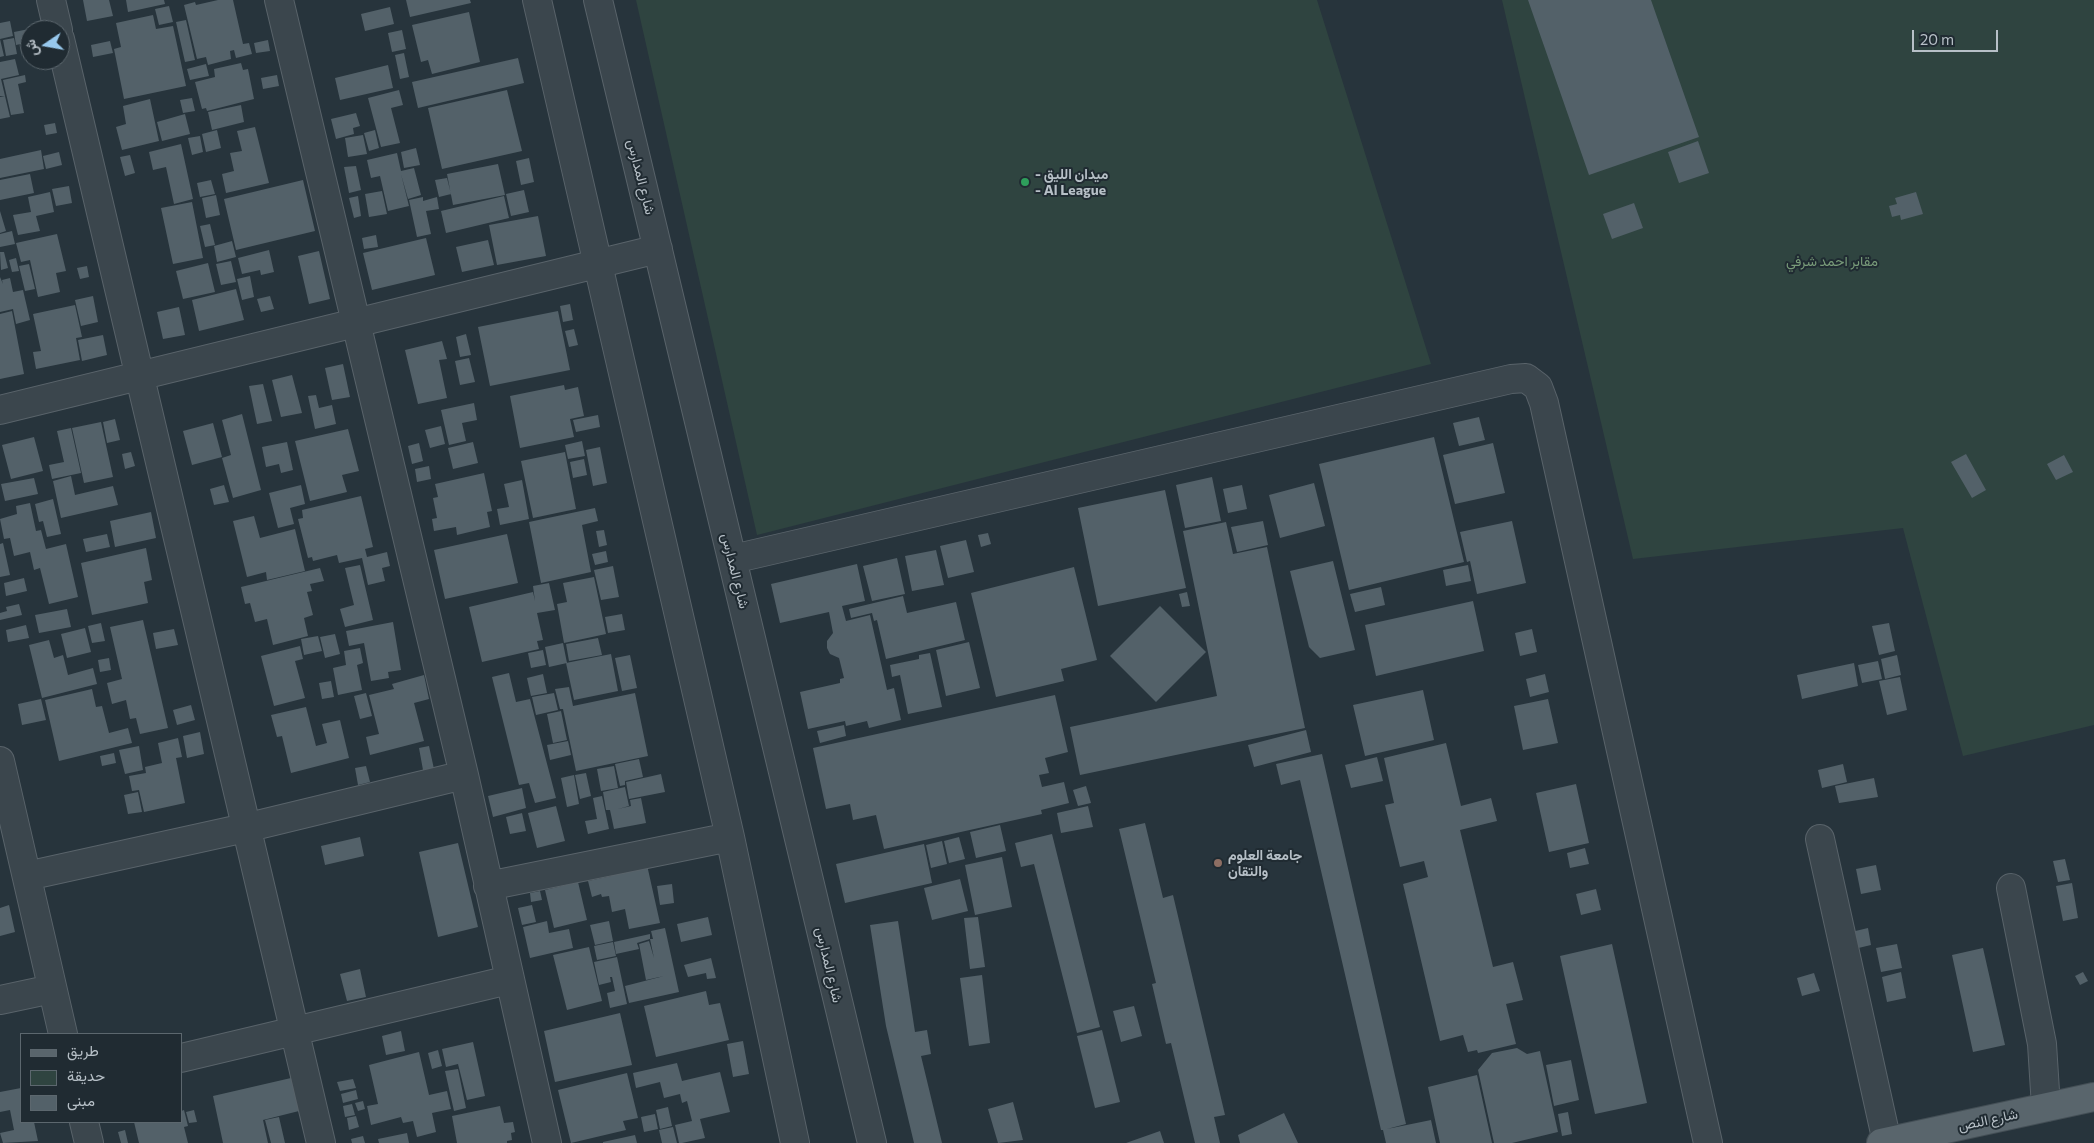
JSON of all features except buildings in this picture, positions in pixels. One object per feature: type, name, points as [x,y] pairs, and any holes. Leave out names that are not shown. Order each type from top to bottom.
[{"type":"main road","name":"شارع النص","points":[[1884,1142],[2094,1098]]},
{"type":"street","points":[[51,0],[56,20]]},
{"type":"street","points":[[279,0],[464,775],[547,1143]]},
{"type":"street","points":[[537,0],[730,837],[794,1143]]},
{"type":"street","name":"شارع المدارس","points":[[598,0],[872,1143]]},
{"type":"street","points":[[67,70],[320,1143]]},
{"type":"street","points":[[0,410],[658,249]]},
{"type":"street","points":[[732,559],[1511,379],[1526,378],[1538,387],[1544,404],[1708,1143]]},
{"type":"street","points":[[0,761],[63,1033]]},
{"type":"street","points":[[27,876],[245,828],[464,775]]},
{"type":"street","points":[[488,886],[730,837]]},
{"type":"street","points":[[1820,839],[1884,1142]]},
{"type":"street","points":[[2011,888],[2042,1044],[2046,1107]]},
{"type":"street","points":[[182,1058],[509,980]]},
{"type":"street","points":[[0,1000],[52,988]]},
{"type":"street","points":[[84,1123],[89,1143]]},
{"type":"green space","name":"- ميدان الليق - Al League","points":[[636,0],[1317,0],[1431,364],[757,535]]},
{"type":"green space","name":"مقابر احمد شرفي","points":[[1502,0],[2094,0],[2094,725],[1963,756],[1903,528],[1633,559]]},
{"type":"place","name":"- ميدان الليق - Al League","points":[[1025,182]]},
{"type":"place","name":"جامعة العلوم والتقان","points":[[1218,863]]}]
